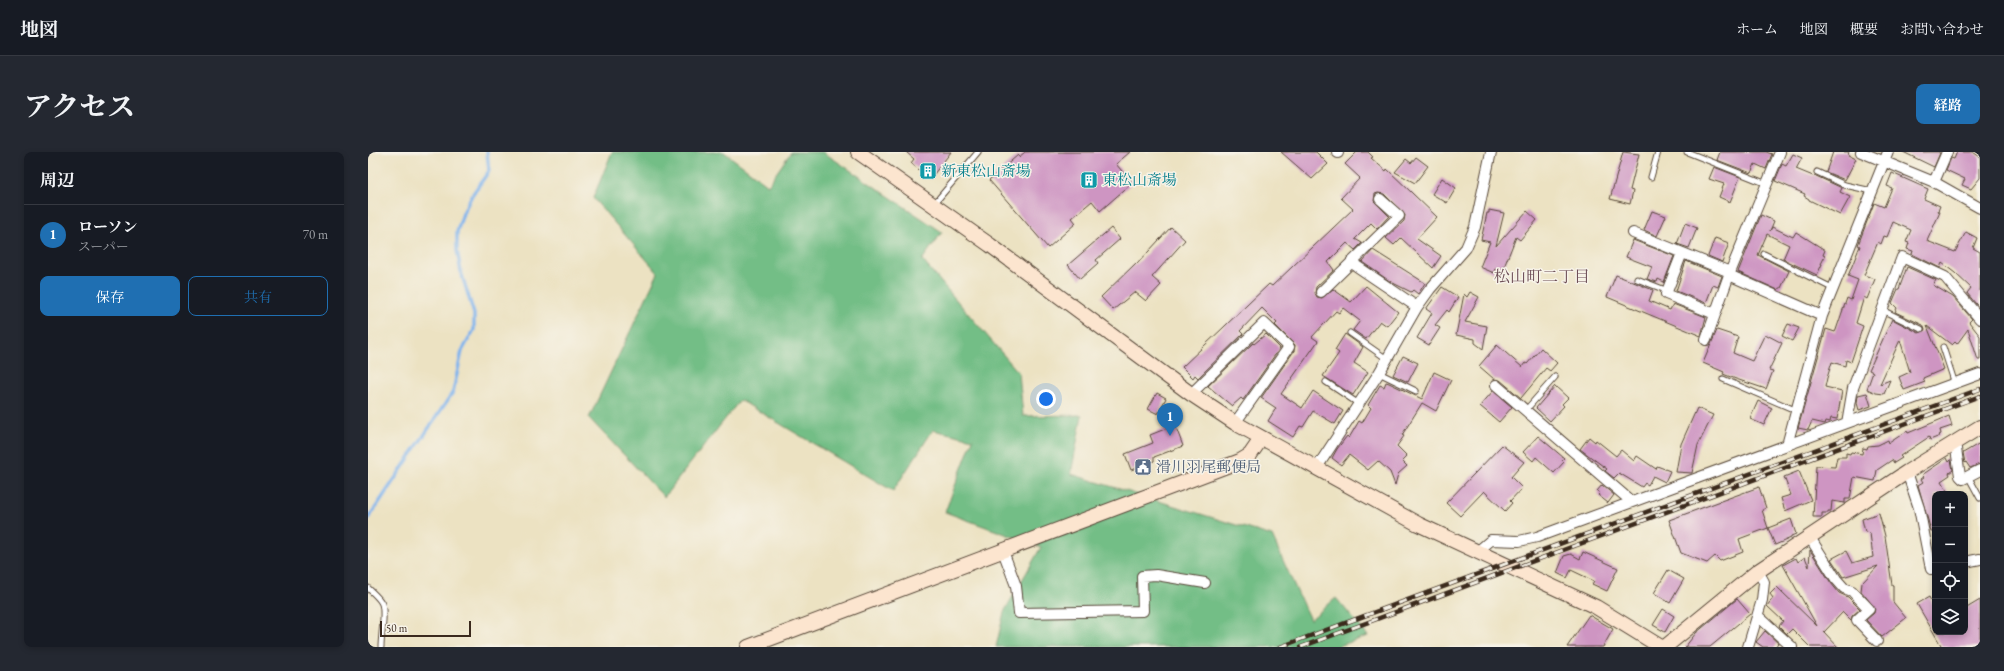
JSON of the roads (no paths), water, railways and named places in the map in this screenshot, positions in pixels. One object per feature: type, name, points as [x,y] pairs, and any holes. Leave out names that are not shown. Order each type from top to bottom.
[{"type":"street","points":[[859,152],[934,204],[1191,394],[1235,423],[1418,524],[1596,607],[1661,647]]},
{"type":"street","points":[[1316,469],[1379,373],[1430,289],[1466,248],[1475,227],[1489,152]]},
{"type":"street","points":[[1706,340],[1730,274],[1780,152]]},
{"type":"street","points":[[1861,152],[1886,157],[1980,208]]},
{"type":"street","points":[[1934,182],[1947,152]]},
{"type":"street","points":[[1787,445],[1795,410],[1822,316],[1886,157]]},
{"type":"street","points":[[1321,292],[1399,216],[1380,199]]},
{"type":"street","points":[[1633,233],[1730,274],[1822,316]]},
{"type":"street","points":[[1682,253],[1666,294],[1715,314]]},
{"type":"street","points":[[1847,423],[1853,388],[1902,257],[1944,277],[1980,319]]},
{"type":"street","points":[[1352,263],[1418,307]]},
{"type":"street","points":[[1191,394],[1264,323],[1289,347],[1235,423]]},
{"type":"street","points":[[1477,552],[1486,542],[1491,540],[1519,541],[1537,537],[1980,374]]},
{"type":"street","points":[[1496,386],[1632,502]]},
{"type":"street","points":[[1665,647],[1758,570],[1907,472],[1980,427]]},
{"type":"street","points":[[748,647],[1240,461],[1250,455],[1261,438]]},
{"type":"street","points":[[1955,442],[1960,476],[1963,479],[1980,470]]},
{"type":"street","points":[[1907,472],[1919,508],[1932,569]]},
{"type":"street","points":[[1809,536],[1836,579],[1844,588],[1852,591],[1868,609],[1857,620],[1877,641]]},
{"type":"street","points":[[1003,550],[1016,586],[1019,613],[1143,611],[1142,576],[1156,575],[1205,583]]},
{"type":"street","points":[[1968,561],[1980,559]]},
{"type":"street","points":[[1748,647],[1762,600],[1764,582],[1758,570]]},
{"type":"street","points":[[1758,616],[1792,647]]},
{"type":"lane","points":[[934,204],[978,152]]},
{"type":"lane","points":[[1651,177],[1658,152]]},
{"type":"lane","points":[[1687,152],[1767,184]]},
{"type":"lane","points":[[1817,172],[1845,185],[1872,192]]},
{"type":"lane","points":[[1764,254],[1832,288]]},
{"type":"lane","points":[[1637,278],[1668,291]]},
{"type":"lane","points":[[1882,310],[1921,329]]},
{"type":"lane","points":[[1350,333],[1387,359]]},
{"type":"lane","points":[[1943,347],[1955,384]]},
{"type":"lane","points":[[1379,373],[1416,391]]},
{"type":"lane","points":[[1525,412],[1555,377]]},
{"type":"lane","points":[[1723,379],[1795,410]]},
{"type":"lane","points":[[1326,382],[1359,404]]},
{"type":"lane","points":[[1968,476],[1980,498]]},
{"type":"lane","points":[[368,588],[382,603],[384,613],[381,631],[381,647]]},
{"type":"waterway","points":[[368,519],[453,392],[462,351],[474,330],[474,314],[461,272],[457,250],[457,232],[463,213],[472,195],[489,171],[487,152]]},
{"type":"railway","points":[[1280,647],[1980,389]]},
{"type":"railway","points":[[1301,647],[1980,396]]},
{"type":"place","name":"新東松山斎場","points":[[928,171]]},
{"type":"place","name":"東松山斎場","points":[[1089,180]]},
{"type":"place","name":"ローソン","points":[[1170,436]]},
{"type":"place","name":"滑川羽尾郵便局","points":[[1143,467]]},
{"type":"district","name":"松山町二丁目","points":[[1542,276]]}]
